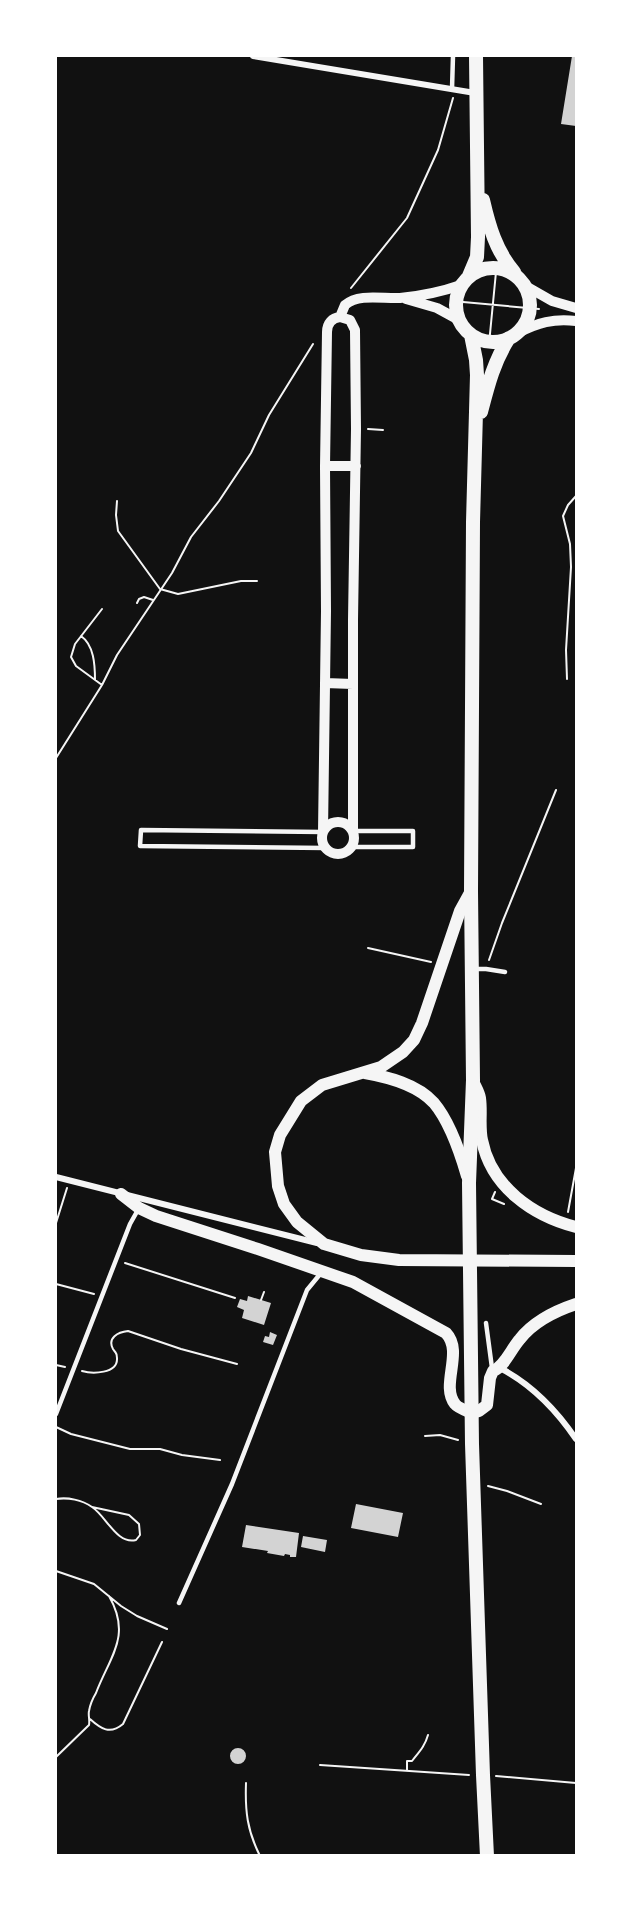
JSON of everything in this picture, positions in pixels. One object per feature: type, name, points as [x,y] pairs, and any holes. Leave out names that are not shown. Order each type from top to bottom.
[{"type":"main road","points":[[476,56],[477,257],[452,301],[464,328],[489,346],[513,335]]},
{"type":"main road","points":[[476,428],[493,367],[500,353],[535,308],[522,282],[503,260],[496,245],[478,176]]},
{"type":"main road","points":[[465,281],[478,270],[496,268],[513,273],[522,282]]},
{"type":"main road","points":[[471,335],[476,360],[471,891],[479,969],[469,1183],[472,1444],[487,1856]]},
{"type":"main road","points":[[471,891],[460,912],[414,1040],[403,1052],[381,1067],[322,1085],[301,1101],[280,1135],[275,1152],[278,1186],[284,1204],[297,1222],[324,1244],[361,1255],[399,1260],[576,1262]]},
{"type":"main road","points":[[364,1073],[393,1079],[414,1088],[433,1102],[461,1155],[469,1183]]},
{"type":"main road","points":[[473,1080],[480,1097],[482,1139],[487,1157],[496,1175],[512,1193],[533,1210],[557,1222],[571,1225]]},
{"type":"main road","points":[[121,1194],[138,1208],[170,1221],[323,1271],[362,1287],[446,1333],[452,1338],[453,1349],[450,1393],[455,1405],[472,1413],[487,1405],[490,1378],[515,1344],[535,1324],[551,1314],[576,1304]]},
{"type":"street","points":[[253,56],[475,93]]},
{"type":"street","points":[[340,317],[345,305],[356,298],[400,298],[440,292],[465,281]]},
{"type":"street","points":[[522,282],[552,301],[576,308]]},
{"type":"street","points":[[400,298],[437,308],[459,320]]},
{"type":"street","points":[[340,317],[350,320],[355,330],[356,429],[353,684],[353,831],[355,839],[347,852],[339,854],[332,853],[322,840],[327,327],[330,321],[340,317]]},
{"type":"street","points":[[513,335],[547,321],[576,321]]},
{"type":"street","points":[[325,466],[356,466]]},
{"type":"street","points":[[325,683],[353,684]]},
{"type":"street","points":[[323,832],[328,825],[334,822],[342,822],[353,831]]},
{"type":"street","points":[[56,1177],[324,1244]]},
{"type":"street","points":[[497,1369],[514,1375],[538,1395],[556,1413],[576,1439]]},
{"type":"lane","points":[[452,89],[453,56]]},
{"type":"lane","points":[[323,832],[141,830],[141,846],[326,848]]},
{"type":"lane","points":[[352,847],[413,847],[413,831],[353,831]]},
{"type":"lane","points":[[479,969],[505,972]]},
{"type":"lane","points":[[56,1414],[138,1208]]},
{"type":"lane","points":[[179,1602],[232,1484],[307,1290],[323,1271]]},
{"type":"lane","points":[[486,1323],[497,1369]]},
{"type":"path","points":[[348,293],[407,218],[438,150],[451,105],[452,89]]},
{"type":"path","points":[[489,346],[496,268]]},
{"type":"path","points":[[452,301],[535,308]]},
{"type":"path","points":[[56,758],[102,685],[117,655],[172,573],[191,537],[219,501],[251,453],[268,415],[318,336]]},
{"type":"path","points":[[356,429],[383,430]]},
{"type":"path","points":[[567,679],[566,650],[571,567],[570,544],[563,516],[568,505],[576,496]]},
{"type":"path","points":[[117,501],[118,531],[160,589],[178,594],[241,581],[258,581]]},
{"type":"path","points":[[136,603],[144,597],[153,600]]},
{"type":"path","points":[[102,609],[75,644],[71,657],[76,666],[102,685]]},
{"type":"path","points":[[81,636],[89,643],[95,680]]},
{"type":"path","points":[[479,969],[506,912],[556,790]]},
{"type":"path","points":[[368,948],[442,964]]},
{"type":"path","points":[[571,1225],[576,1168]]},
{"type":"path","points":[[56,1223],[69,1181]]},
{"type":"path","points":[[117,1260],[235,1298]]},
{"type":"path","points":[[56,1284],[103,1295]]},
{"type":"path","points":[[261,1300],[264,1292]]},
{"type":"path","points":[[74,1369],[98,1373],[107,1371],[117,1361],[117,1354],[111,1342],[119,1332],[128,1331],[237,1364]]},
{"type":"path","points":[[56,1427],[71,1434],[130,1449],[160,1449],[182,1455],[220,1460]]},
{"type":"path","points":[[425,1436],[446,1436],[472,1444]]},
{"type":"path","points":[[474,1482],[541,1504]]},
{"type":"path","points":[[56,1499],[73,1499],[92,1507],[129,1515],[139,1524],[140,1535],[136,1540],[125,1539],[92,1507]]},
{"type":"path","points":[[56,1571],[94,1584],[137,1616],[167,1629]]},
{"type":"path","points":[[56,1757],[86,1728],[90,1719],[88,1711],[118,1646],[120,1638],[117,1615],[109,1596]]},
{"type":"path","points":[[90,1719],[108,1730],[115,1730],[123,1724],[162,1642]]},
{"type":"path","points":[[407,1771],[407,1761],[412,1761],[426,1743],[428,1735]]},
{"type":"path","points":[[320,1765],[576,1783]]},
{"type":"path","points":[[246,1783],[245,1806],[250,1836],[260,1856]]},
{"type":"building","points":[[572,56],[576,56],[576,126],[561,124]]},
{"type":"building","points":[[248,1296],[271,1303],[264,1325],[242,1318],[244,1310],[237,1307],[240,1299],[247,1301]]},
{"type":"building","points":[[270,1332],[277,1335],[273,1345],[263,1342],[265,1336],[269,1337]]},
{"type":"building","points":[[356,1504],[403,1513],[398,1537],[351,1528]]},
{"type":"building","points":[[246,1525],[299,1533],[296,1557],[242,1547]]},
{"type":"building","points":[[303,1536],[327,1540],[325,1552],[301,1547]]},
{"type":"building","points":[[238,1748],[244,1750],[246,1756],[244,1762],[238,1764],[232,1762],[230,1756],[232,1750]]}]
